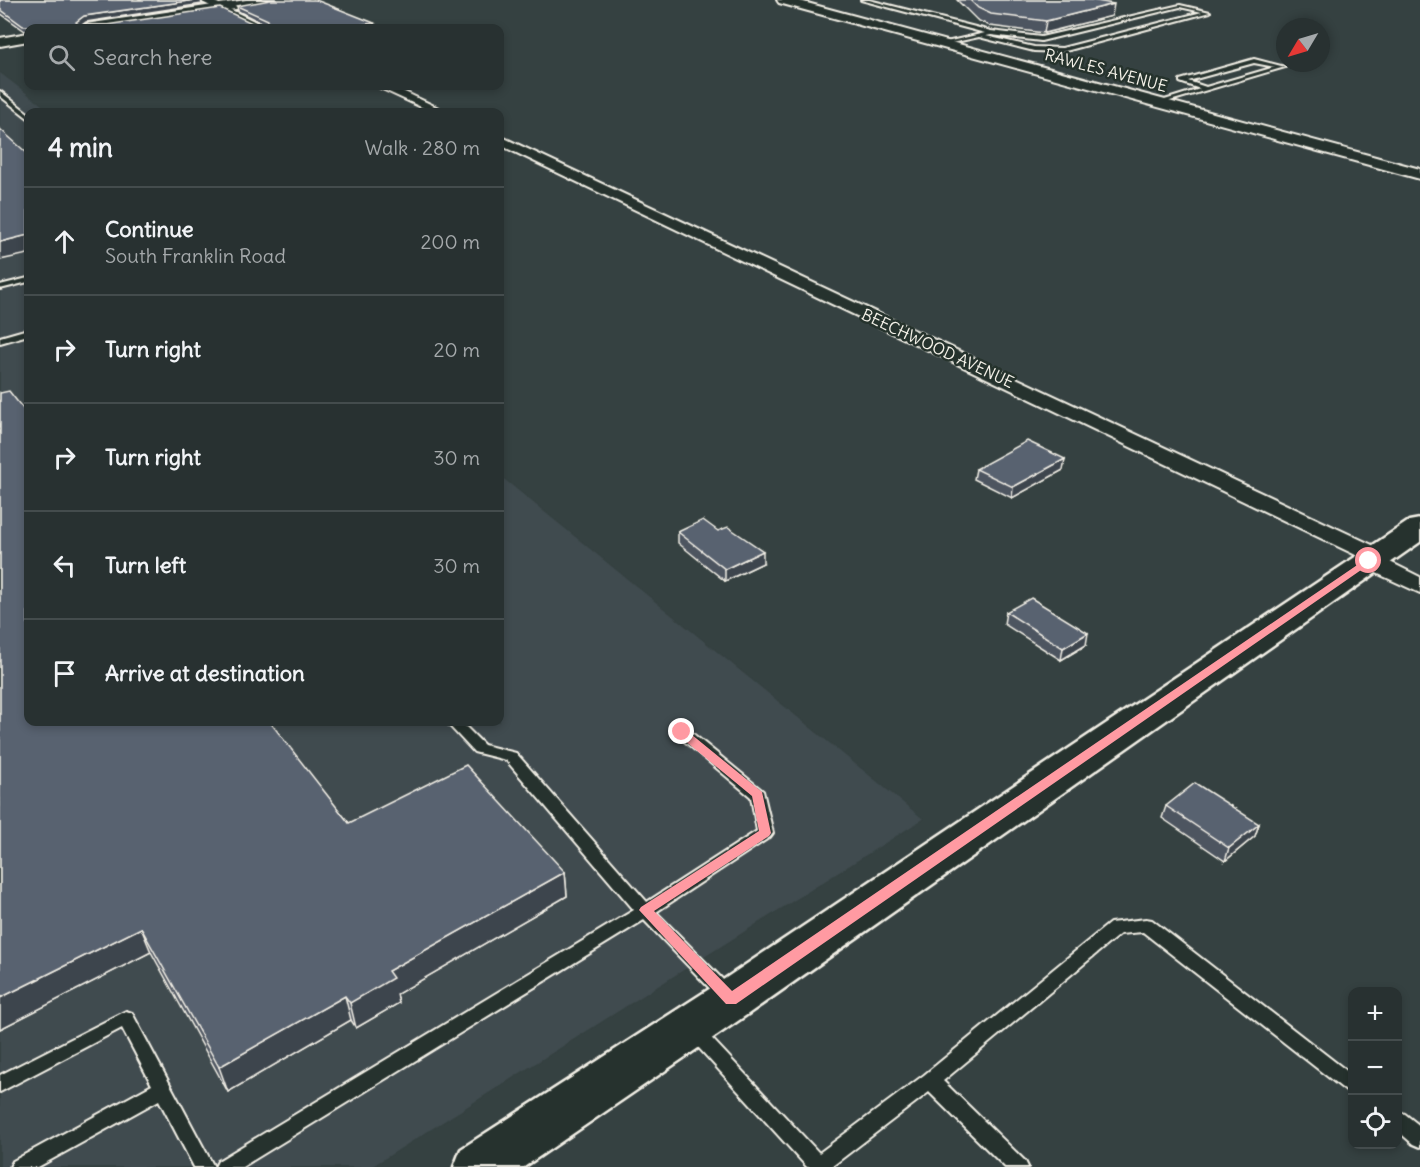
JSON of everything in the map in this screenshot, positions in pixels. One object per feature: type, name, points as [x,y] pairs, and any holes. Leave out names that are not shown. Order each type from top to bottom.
[{"type":"main road","points":[[480,1167],[731,1000],[1420,528]]},
{"type":"street","points":[[203,0],[254,24]]},
{"type":"street","points":[[113,24],[269,0]]},
{"type":"street","name":"RAWLES AVENUE","points":[[783,0],[1420,174]]},
{"type":"street","points":[[0,42],[24,38]]},
{"type":"street","points":[[393,90],[432,108]]},
{"type":"street","name":"BEECHWOOD AVENUE","points":[[504,142],[1373,559],[1420,586]]},
{"type":"lane","points":[[864,0],[991,33],[1041,39],[1180,6],[1208,12],[1062,50],[1034,49],[980,36]]},
{"type":"lane","points":[[944,44],[991,33]]},
{"type":"lane","points":[[1158,103],[1282,67],[1254,61],[1182,81],[1205,89]]},
{"type":"lane","points":[[0,93],[24,113]]},
{"type":"lane","points":[[0,287],[24,281]]},
{"type":"lane","points":[[0,340],[24,333]]},
{"type":"lane","points":[[457,726],[479,749],[511,756],[645,910],[731,1000]]},
{"type":"lane","points":[[225,1167],[645,910],[765,833],[758,795],[682,732]]},
{"type":"lane","points":[[690,1027],[818,1166],[930,1081],[1116,928],[1146,926],[1348,1082]]},
{"type":"lane","points":[[0,1084],[126,1018],[204,1167]]},
{"type":"lane","points":[[930,1081],[1018,1167]]},
{"type":"lane","points":[[20,1167],[163,1088]]},
{"type":"lane","points":[[1402,1123],[1420,1138]]},
{"type":"shaded area","points":[[0,73],[46,108],[24,108],[24,726],[504,726],[504,479],[923,819],[371,1167],[0,1167]]},
{"type":"building","points":[[0,0],[195,0],[84,16],[76,22],[78,24],[24,24],[23,26],[0,9]]},
{"type":"building","points":[[270,0],[316,0],[374,23],[267,24],[268,20],[237,6]]},
{"type":"building","points":[[970,0],[1091,0],[1114,4],[1046,21],[991,14],[978,8]]},
{"type":"building","points":[[220,8],[254,24],[113,24]]},
{"type":"building","points":[[0,129],[24,150],[24,236],[0,242]]},
{"type":"building","points":[[9,391],[24,410],[24,726],[273,726],[349,823],[466,765],[565,872],[388,971],[393,978],[350,1003],[345,996],[219,1067],[141,928],[0,998],[0,393]]},
{"type":"building","points":[[1027,441],[1065,459],[1013,487],[976,469]]},
{"type":"building","points":[[703,520],[718,531],[728,527],[763,551],[725,569],[678,532]]},
{"type":"building","points":[[1031,598],[1088,633],[1063,648],[1006,612]]},
{"type":"building","points":[[1195,783],[1259,824],[1229,848],[1166,806]]},
{"type":"route","points":[[682,732],[758,795],[765,833],[645,910],[731,1000],[1369,561]]}]
